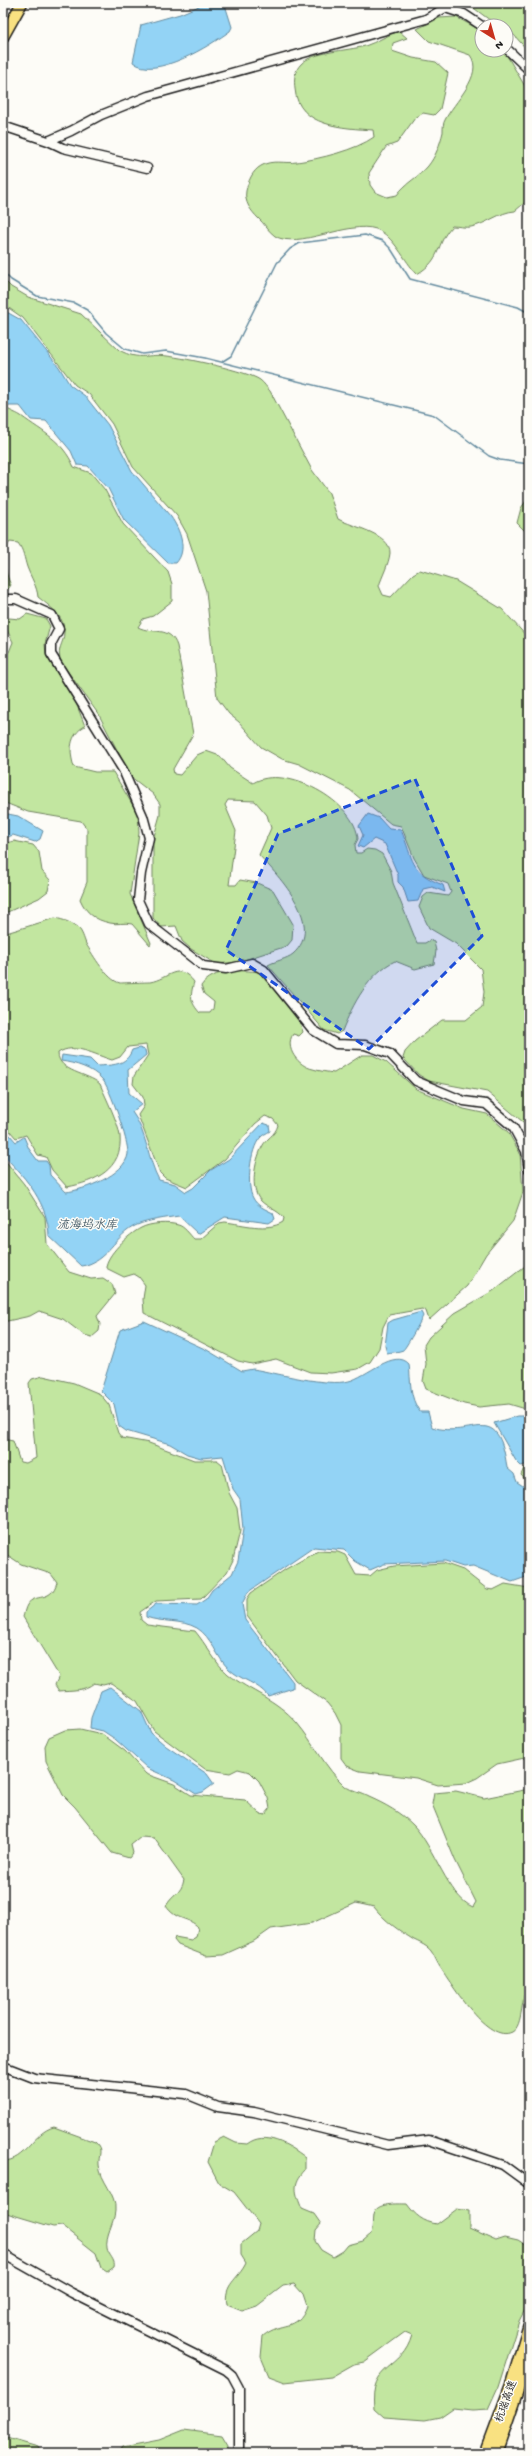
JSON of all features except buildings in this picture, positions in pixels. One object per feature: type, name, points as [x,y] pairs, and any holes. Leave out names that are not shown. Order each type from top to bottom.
[{"type":"highway","name":"杭瑞高速","points":[[486,2453],[511,2386],[529,2326]]},
{"type":"highway","name":"杭瑞高速","points":[[496,2453],[529,2356]]},
{"type":"main road","points":[[3,37],[22,3]]},
{"type":"street","points":[[48,140],[71,131],[101,115],[148,96],[426,19],[446,6],[464,14],[474,21]]},
{"type":"street","points":[[514,56],[529,70]]},
{"type":"street","points":[[3,126],[48,140],[63,148],[147,168]]},
{"type":"street","points":[[3,599],[16,599],[52,615],[57,622],[59,629],[51,644],[51,654],[123,770],[143,816],[149,838],[141,873],[138,900],[152,928],[203,966],[226,969],[248,964],[256,964],[264,970],[313,1030],[336,1044],[365,1045],[390,1054],[416,1082],[464,1101],[486,1104],[513,1127],[526,1150],[529,1169]]},
{"type":"street","points":[[3,2066],[34,2078],[186,2094],[218,2107],[254,2112],[388,2145],[429,2140],[503,2165],[529,2184]]},
{"type":"street","points":[[3,2254],[72,2293],[208,2359],[229,2372],[239,2388],[239,2453]]},
{"type":"highlighted area","points":[[415,779],[482,936],[369,1049],[226,950],[278,834]]},
{"type":"green space","points":[[472,3],[529,3],[529,52],[514,35],[514,18],[487,18],[471,6]]},
{"type":"green space","points":[[456,17],[474,27],[474,58],[508,58],[529,93],[529,199],[515,211],[477,225],[469,227],[452,226],[443,239],[431,263],[417,274],[388,237],[376,229],[365,227],[352,228],[296,240],[275,236],[253,212],[246,199],[246,191],[249,180],[258,168],[265,164],[274,162],[297,162],[316,159],[348,150],[374,137],[373,130],[349,128],[324,123],[313,118],[304,111],[298,102],[295,89],[295,76],[301,64],[314,56],[365,46],[399,31],[407,38],[393,43],[392,51],[413,58],[436,62],[448,73],[440,109],[434,115],[423,113],[415,118],[397,143],[386,147],[369,173],[370,185],[375,192],[387,197],[397,195],[431,162],[441,141],[444,121],[466,89],[474,71],[474,63],[470,55],[429,41],[417,29],[439,18]]},
{"type":"green space","points":[[3,279],[11,287],[28,297],[81,314],[119,350],[127,354],[133,356],[160,355],[187,359],[230,369],[253,376],[260,380],[270,391],[312,470],[329,493],[338,519],[378,536],[389,546],[390,553],[387,566],[379,586],[383,595],[391,597],[413,574],[420,570],[456,581],[502,609],[529,639],[529,1127],[487,1092],[429,1081],[419,1075],[403,1058],[405,1052],[415,1041],[442,1020],[466,1020],[482,1007],[484,992],[481,969],[456,944],[429,928],[419,907],[423,897],[428,893],[448,896],[451,892],[448,884],[424,875],[414,858],[401,826],[391,824],[350,790],[299,764],[282,759],[261,747],[239,722],[229,714],[217,698],[206,591],[187,534],[177,516],[133,467],[112,424],[89,394],[75,385],[23,318],[3,304]]},
{"type":"green space","points":[[3,405],[58,443],[74,467],[91,473],[105,490],[123,524],[168,572],[172,584],[172,601],[153,616],[143,619],[138,627],[166,633],[174,639],[177,646],[193,734],[173,769],[174,774],[180,775],[197,755],[206,751],[220,756],[230,768],[253,783],[267,778],[283,778],[300,782],[317,790],[332,800],[345,812],[354,825],[358,839],[355,845],[356,853],[361,853],[367,849],[375,850],[382,854],[391,871],[393,883],[417,943],[425,943],[430,940],[434,942],[436,951],[434,964],[415,969],[395,961],[377,973],[363,990],[351,1010],[342,1031],[337,1034],[324,1030],[268,965],[293,954],[302,942],[304,929],[302,916],[296,902],[287,888],[259,855],[271,828],[267,815],[255,801],[228,800],[225,805],[236,831],[229,885],[236,885],[240,880],[257,883],[273,890],[293,924],[292,940],[287,946],[238,962],[216,964],[191,949],[182,941],[176,926],[161,927],[153,918],[153,840],[160,815],[160,804],[153,794],[131,777],[99,715],[61,662],[59,653],[64,636],[64,626],[56,612],[38,597],[23,552],[18,543],[10,542],[7,547],[5,563],[7,575],[11,585],[3,596]]},
{"type":"green space","points":[[529,497],[529,535],[517,523],[521,508]]},
{"type":"green space","points":[[27,614],[46,619],[50,626],[45,644],[46,655],[76,703],[85,726],[73,739],[71,755],[74,767],[95,772],[113,772],[138,814],[139,833],[130,894],[151,943],[150,945],[132,924],[113,924],[95,918],[82,904],[80,899],[87,882],[87,829],[81,821],[28,812],[3,802],[3,656],[9,652],[13,642],[3,622],[9,618],[20,619]]},
{"type":"green space","points":[[14,841],[33,845],[39,852],[42,871],[50,880],[48,891],[39,898],[3,914],[3,844]]},
{"type":"green space","points":[[55,918],[64,920],[79,929],[96,960],[105,972],[115,981],[120,983],[150,982],[178,972],[188,976],[194,982],[192,999],[194,1005],[200,1013],[210,1013],[213,1009],[214,1002],[204,994],[201,986],[206,980],[220,973],[236,971],[260,972],[300,1023],[303,1032],[299,1036],[293,1034],[290,1045],[294,1056],[302,1064],[315,1070],[334,1073],[362,1055],[373,1055],[386,1062],[416,1089],[464,1109],[487,1114],[508,1132],[520,1153],[523,1192],[513,1221],[486,1254],[467,1286],[429,1320],[426,1311],[422,1309],[389,1315],[383,1327],[379,1348],[370,1362],[358,1369],[331,1373],[310,1372],[276,1359],[252,1364],[238,1361],[144,1313],[143,1299],[145,1285],[139,1277],[134,1274],[124,1277],[106,1268],[107,1263],[114,1251],[136,1231],[149,1225],[178,1225],[187,1231],[194,1239],[201,1239],[219,1223],[225,1222],[262,1227],[277,1225],[283,1222],[284,1218],[282,1215],[261,1201],[257,1196],[254,1182],[255,1167],[259,1153],[264,1144],[275,1132],[278,1125],[273,1119],[265,1116],[255,1124],[225,1159],[187,1187],[165,1178],[160,1173],[138,1115],[144,1106],[143,1097],[133,1084],[134,1076],[148,1055],[146,1045],[128,1047],[120,1057],[112,1060],[85,1050],[64,1050],[58,1053],[59,1059],[63,1064],[74,1072],[95,1080],[100,1084],[119,1130],[120,1136],[120,1147],[117,1157],[105,1172],[88,1182],[67,1187],[52,1170],[46,1157],[38,1155],[26,1135],[16,1138],[3,1123],[3,934]]},
{"type":"green space","points":[[3,1158],[24,1184],[45,1217],[47,1244],[69,1272],[91,1279],[103,1278],[112,1284],[115,1294],[97,1316],[100,1324],[99,1331],[92,1337],[84,1335],[63,1319],[39,1311],[30,1316],[3,1322]]},
{"type":"green space","points":[[529,1263],[529,1410],[509,1404],[479,1407],[464,1404],[426,1389],[423,1381],[426,1364],[424,1345],[429,1337],[455,1313],[493,1291]]},
{"type":"green space","points":[[43,1376],[74,1383],[100,1394],[109,1405],[118,1433],[122,1438],[149,1443],[194,1460],[217,1460],[222,1464],[229,1493],[237,1508],[240,1531],[233,1560],[227,1572],[201,1599],[156,1601],[140,1612],[141,1620],[147,1625],[195,1631],[223,1670],[237,1681],[289,1714],[309,1739],[331,1771],[345,1786],[387,1806],[413,1825],[428,1845],[456,1893],[473,1907],[476,1902],[455,1860],[432,1804],[434,1793],[456,1791],[484,1798],[529,1789],[529,1984],[524,1995],[518,2024],[516,2029],[512,2032],[503,2033],[492,2029],[482,2021],[462,1999],[429,1949],[397,1929],[374,1907],[356,1903],[312,1923],[271,1929],[254,1941],[223,1955],[206,1956],[178,1945],[174,1940],[175,1937],[191,1940],[196,1937],[198,1927],[191,1922],[178,1917],[166,1906],[179,1891],[184,1880],[154,1838],[141,1837],[131,1845],[133,1853],[129,1858],[112,1853],[75,1807],[63,1795],[46,1761],[45,1746],[49,1737],[65,1730],[80,1729],[102,1734],[125,1751],[146,1774],[174,1784],[191,1795],[245,1800],[260,1814],[265,1815],[270,1809],[268,1798],[259,1781],[250,1772],[238,1769],[230,1773],[205,1769],[154,1731],[137,1701],[111,1683],[103,1685],[94,1683],[82,1689],[59,1691],[55,1685],[59,1676],[23,1617],[26,1606],[30,1601],[47,1596],[54,1589],[57,1582],[51,1574],[21,1564],[3,1552],[3,1439],[13,1441],[20,1462],[26,1463],[36,1458],[29,1383],[32,1379]]},
{"type":"green space","points":[[529,1466],[529,1484],[521,1475],[524,1468]]},
{"type":"green space","points":[[318,1551],[338,1552],[345,1555],[356,1575],[370,1576],[377,1570],[394,1566],[443,1563],[463,1570],[487,1589],[493,1590],[505,1584],[529,1588],[529,1757],[497,1764],[477,1778],[466,1783],[438,1785],[416,1778],[360,1771],[347,1766],[341,1758],[341,1725],[335,1713],[327,1703],[295,1680],[247,1616],[247,1599],[251,1593],[286,1569]]},
{"type":"green space","points":[[54,2127],[95,2142],[100,2150],[100,2171],[115,2205],[114,2216],[108,2234],[107,2243],[107,2248],[113,2260],[114,2267],[107,2272],[101,2268],[96,2253],[62,2226],[53,2227],[3,2212],[3,2161],[11,2160],[24,2152],[40,2134]]},
{"type":"green space","points":[[224,2137],[236,2143],[247,2144],[261,2138],[269,2139],[292,2148],[305,2157],[305,2170],[296,2184],[296,2193],[302,2209],[314,2214],[321,2224],[316,2230],[315,2241],[321,2250],[333,2257],[343,2251],[348,2245],[363,2241],[371,2234],[373,2215],[375,2211],[382,2206],[393,2204],[407,2204],[420,2217],[428,2222],[437,2224],[457,2209],[469,2211],[469,2228],[496,2240],[505,2237],[518,2240],[529,2247],[529,2302],[519,2321],[498,2387],[488,2409],[472,2410],[453,2408],[440,2417],[425,2420],[384,2417],[374,2408],[376,2382],[381,2374],[401,2356],[407,2347],[412,2335],[405,2332],[364,2362],[354,2364],[331,2377],[285,2382],[269,2376],[261,2357],[263,2336],[277,2328],[294,2323],[303,2314],[307,2306],[303,2294],[294,2284],[283,2286],[257,2306],[242,2311],[227,2305],[226,2298],[229,2287],[246,2263],[241,2255],[241,2244],[257,2231],[259,2224],[234,2192],[219,2183],[208,2162],[214,2142]]},
{"type":"green space","points":[[184,2430],[222,2435],[228,2445],[228,2453],[116,2453],[123,2447],[159,2440]]},
{"type":"green space","points":[[3,2437],[38,2447],[41,2453],[3,2453]]},
{"type":"water","points":[[206,3],[221,3],[226,8],[232,27],[230,31],[196,52],[168,64],[154,67],[142,67],[133,62],[141,25],[180,14]]},
{"type":"water","points":[[3,310],[21,320],[59,367],[70,385],[85,396],[108,425],[132,471],[171,517],[180,534],[182,546],[180,558],[176,563],[168,563],[124,520],[108,488],[88,466],[77,465],[71,451],[46,421],[31,420],[20,406],[8,406],[3,395]]},
{"type":"water","points":[[3,813],[18,816],[43,831],[40,839],[35,842],[13,835],[3,839]]},
{"type":"water","points":[[368,814],[379,818],[389,829],[401,830],[411,857],[418,870],[432,880],[443,885],[445,892],[432,887],[423,889],[418,901],[408,902],[403,887],[398,882],[398,875],[385,844],[374,839],[363,848],[358,846],[363,835],[359,826]]},
{"type":"water","name":"流海坞水库","points":[[139,1048],[145,1050],[146,1055],[128,1070],[129,1093],[142,1104],[132,1112],[141,1127],[155,1172],[159,1180],[175,1184],[186,1192],[193,1188],[211,1170],[229,1159],[263,1123],[269,1125],[270,1131],[261,1137],[254,1150],[250,1168],[250,1185],[255,1201],[273,1213],[275,1219],[269,1223],[225,1217],[198,1234],[179,1216],[158,1219],[129,1229],[98,1260],[81,1266],[49,1236],[45,1213],[35,1193],[3,1153],[3,1127],[16,1142],[24,1137],[29,1149],[38,1161],[46,1161],[49,1165],[50,1175],[66,1192],[93,1185],[112,1175],[120,1169],[128,1154],[118,1115],[110,1093],[98,1075],[83,1067],[61,1061],[62,1055],[90,1059],[97,1066],[108,1065],[122,1062],[132,1050]]},
{"type":"water","points":[[421,1312],[423,1316],[403,1350],[387,1353],[385,1346],[388,1323],[393,1320]]},
{"type":"water","points":[[144,1321],[207,1350],[242,1371],[253,1369],[315,1381],[340,1382],[349,1381],[356,1378],[388,1361],[396,1359],[403,1360],[409,1364],[412,1395],[416,1406],[420,1412],[428,1412],[432,1427],[447,1430],[482,1426],[490,1428],[497,1434],[503,1447],[507,1468],[514,1474],[517,1482],[529,1490],[529,1576],[512,1582],[473,1566],[463,1567],[445,1561],[384,1564],[370,1570],[355,1561],[344,1550],[314,1547],[248,1592],[242,1604],[245,1620],[293,1682],[293,1688],[268,1696],[254,1684],[229,1669],[210,1642],[197,1628],[185,1623],[146,1617],[146,1612],[156,1604],[197,1605],[206,1599],[212,1590],[232,1574],[238,1561],[243,1529],[240,1499],[233,1489],[223,1456],[201,1458],[187,1454],[170,1444],[126,1431],[119,1426],[114,1404],[101,1391],[120,1330]]},
{"type":"water","points":[[517,1416],[528,1416],[529,1423],[529,1464],[521,1466],[516,1461],[494,1423]]},
{"type":"water","points":[[110,1687],[141,1711],[151,1733],[166,1746],[207,1774],[214,1784],[203,1792],[196,1794],[174,1780],[147,1768],[115,1739],[103,1731],[90,1728],[91,1718],[101,1691]]},
{"type":"waterway","points":[[223,361],[231,356],[277,263],[290,249],[300,243],[365,235],[383,241],[391,249],[410,279],[518,307],[529,313]]},
{"type":"waterway","points":[[3,272],[11,280],[37,296],[74,303],[87,310],[106,333],[125,349],[142,354],[166,351],[205,358],[434,415],[489,456],[500,460],[529,464]]}]
